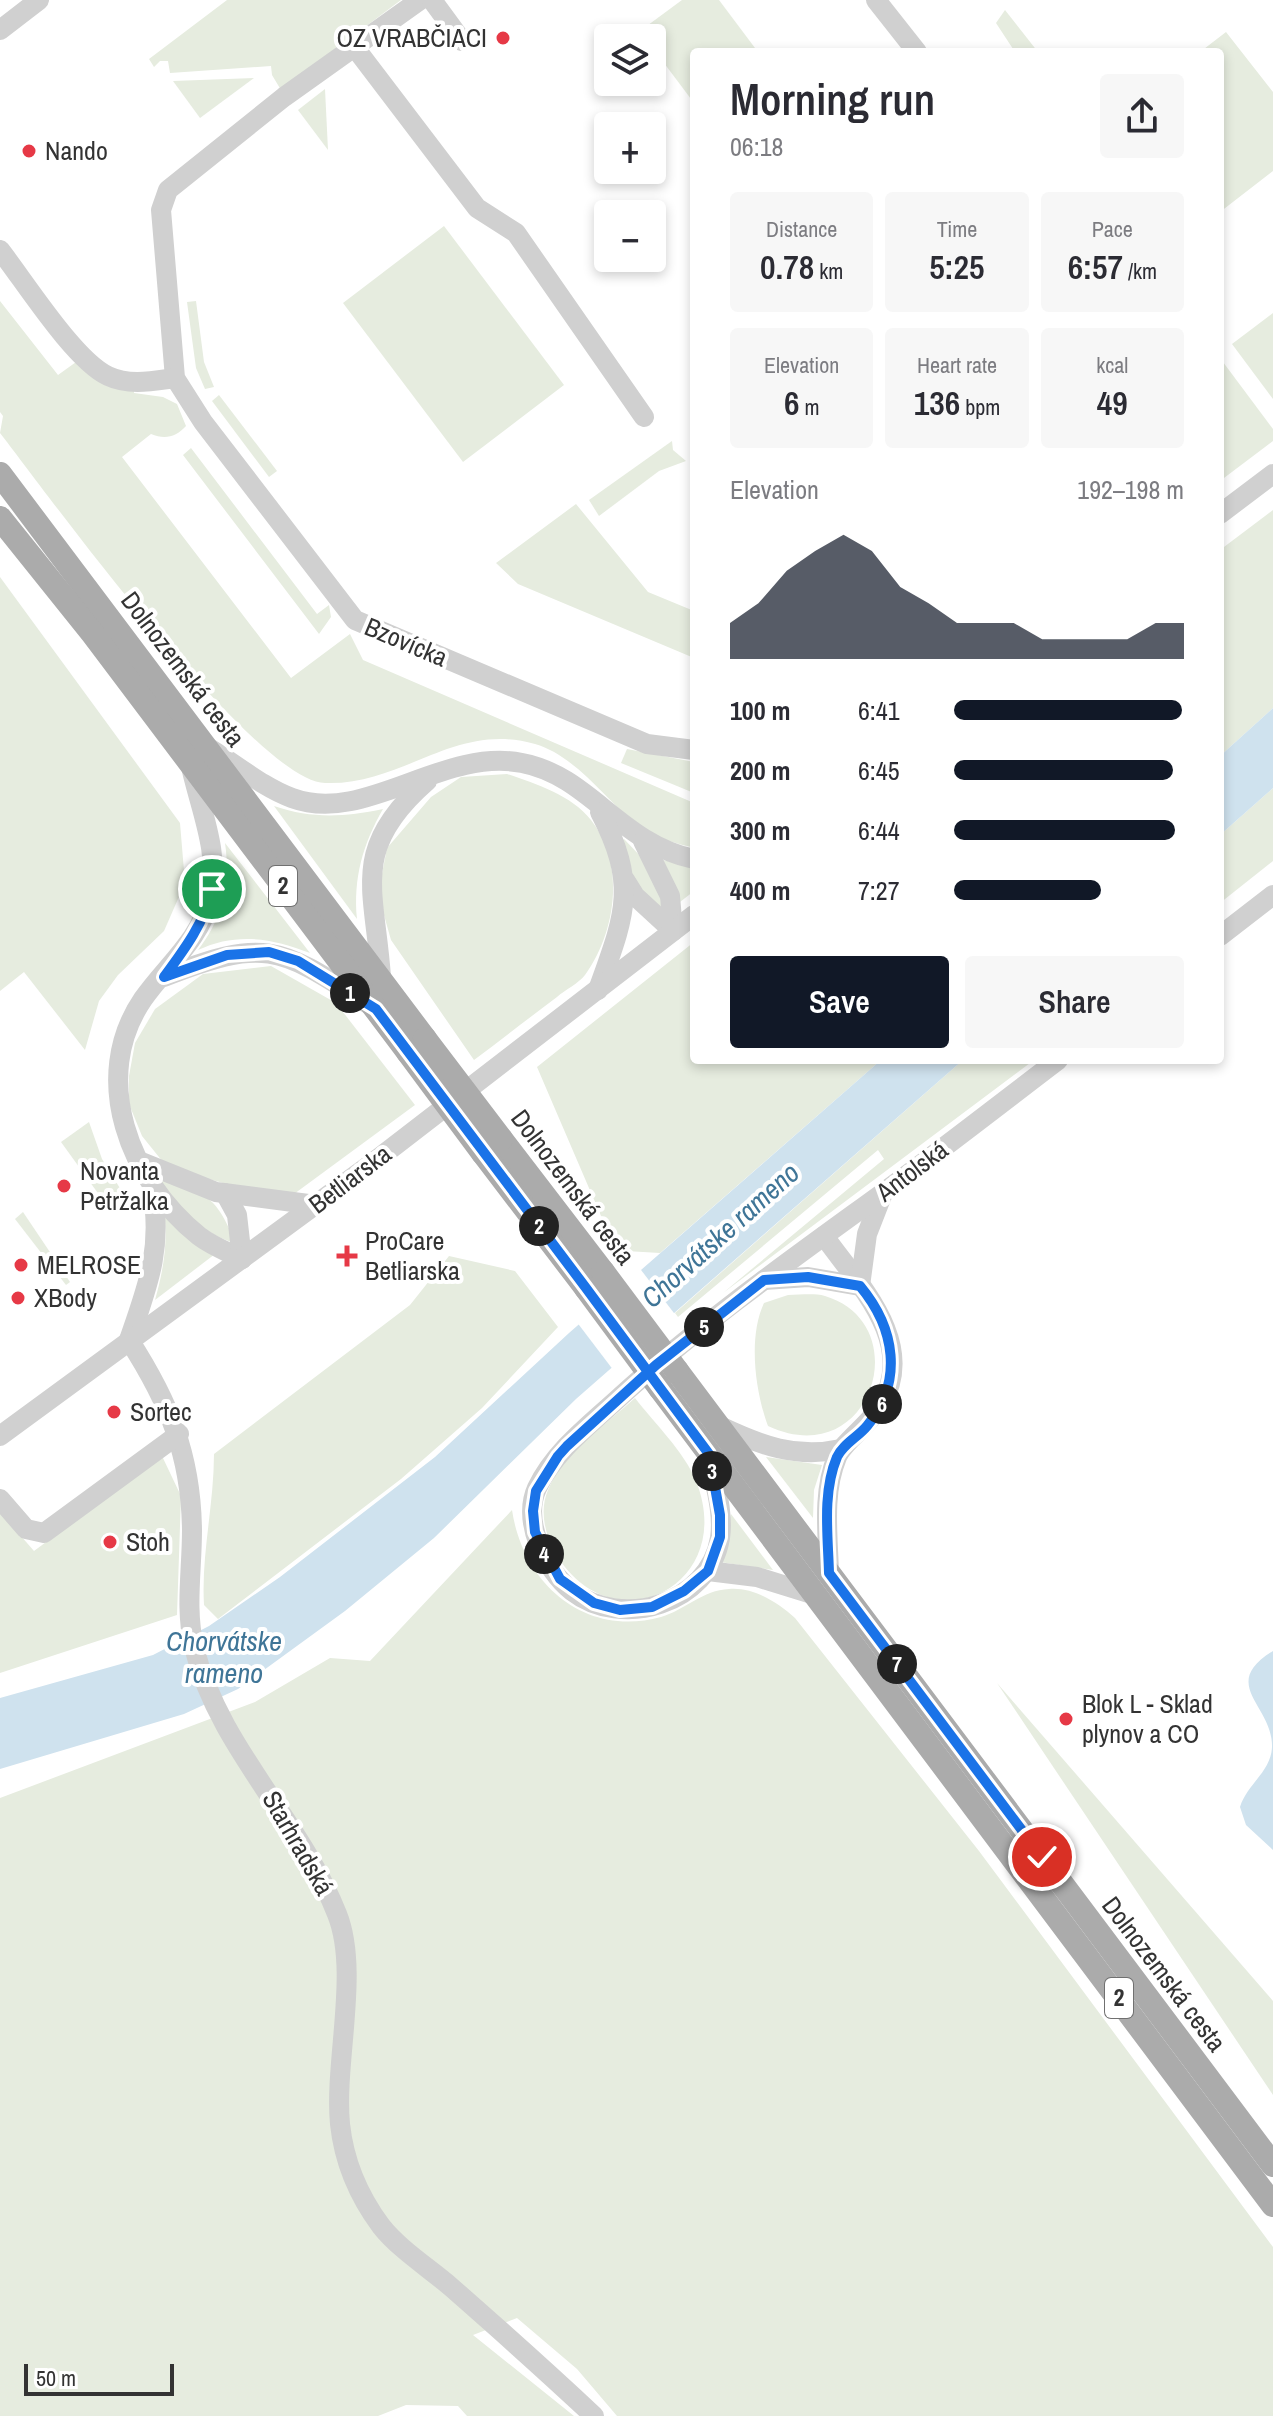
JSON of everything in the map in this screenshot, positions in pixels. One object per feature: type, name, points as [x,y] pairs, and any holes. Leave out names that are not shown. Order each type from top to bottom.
[{"type":"main road","name":"Dolnozemská cesta","points":[[0,474],[376,1009],[416,1045]]},
{"type":"main road","name":"Dolnozemská cesta","points":[[0,518],[381,977],[416,1045],[669,1380],[709,1454],[1273,2205]]},
{"type":"main road","name":"Dolnozemská cesta","points":[[669,1380],[720,1426],[1273,2165]]},
{"type":"street","points":[[0,30],[39,0]]},
{"type":"street","name":"Bzovícka","points":[[420,0],[356,49],[284,97],[176,180],[161,210],[175,378],[203,422],[355,620],[647,744],[690,749]]},
{"type":"street","points":[[432,0],[462,41]]},
{"type":"street","points":[[876,0],[914,48]]},
{"type":"street","points":[[356,49],[477,208],[516,233],[644,417]]},
{"type":"street","points":[[0,250],[83,357],[108,376],[134,383],[175,378]]},
{"type":"street","points":[[1224,511],[1273,474]]},
{"type":"street","points":[[199,755],[294,799],[319,803],[359,799],[475,760],[522,763],[562,777],[643,841],[690,858]]},
{"type":"street","points":[[129,1340],[155,1261],[156,1209],[151,1185],[122,1120],[118,1065],[128,1026],[144,998],[188,945],[209,902],[212,889],[211,846],[199,755]]},
{"type":"street","points":[[381,977],[369,891],[374,862],[395,812],[438,771]]},
{"type":"street","points":[[596,804],[615,842],[625,880],[623,915],[598,990]]},
{"type":"street","points":[[643,841],[670,896],[673,931]]},
{"type":"street","points":[[625,880],[646,908],[673,931]]},
{"type":"street","points":[[1224,933],[1273,895]]},
{"type":"street","name":"Betliarska","points":[[0,1436],[316,1205],[690,918]]},
{"type":"street","points":[[164,977],[227,955],[269,952],[298,961],[376,1009]]},
{"type":"street","name":"Antolská","points":[[708,1571],[684,1591],[652,1607],[620,1610],[594,1603],[568,1588],[551,1567],[535,1532],[534,1500],[549,1467],[567,1446],[656,1365],[764,1280],[1053,1064]]},
{"type":"street","points":[[139,1161],[194,1186],[316,1205]]},
{"type":"street","points":[[151,1185],[199,1235],[242,1259]]},
{"type":"street","points":[[225,1193],[237,1215],[242,1259]]},
{"type":"street","points":[[860,1286],[867,1234],[883,1193]]},
{"type":"street","points":[[824,1236],[876,1305],[886,1329],[892,1370],[886,1396],[876,1413],[841,1449],[831,1472],[827,1500],[829,1573]]},
{"type":"street","points":[[764,1280],[808,1277],[860,1286]]},
{"type":"street","name":"Starhradská","points":[[129,1340],[154,1379],[179,1434],[187,1468],[192,1530],[188,1614],[195,1650],[216,1711],[321,1872],[340,1921],[345,1965],[340,2123],[351,2178],[383,2228],[594,2416]]},
{"type":"street","points":[[720,1426],[787,1452],[812,1454],[841,1449]]},
{"type":"street","points":[[0,1499],[26,1529],[44,1533],[179,1434]]},
{"type":"street","points":[[709,1454],[720,1515],[720,1537],[708,1571],[757,1577],[815,1595]]},
{"type":"shaded area","points":[[227,0],[401,0],[281,90],[272,75],[271,66],[170,73],[168,61],[160,61],[154,67],[149,59]]},
{"type":"shaded area","points":[[682,0],[719,0],[755,48],[690,48],[690,98],[666,66],[666,24],[649,24]]},
{"type":"shaded area","points":[[1005,10],[1035,48],[1012,48],[996,23]]},
{"type":"shaded area","points":[[1226,32],[1273,92],[1273,171],[1224,209],[1224,48],[1205,48]]},
{"type":"shaded area","points":[[254,78],[200,118],[173,81]]},
{"type":"shaded area","points":[[325,89],[328,150],[298,110]]},
{"type":"shaded area","points":[[444,226],[564,385],[463,462],[343,303]]},
{"type":"shaded area","points":[[0,301],[58,375],[83,357],[134,383],[134,393],[163,397],[177,404],[186,426],[182,430],[166,437],[151,434],[122,457],[291,678],[350,634],[363,660],[690,801],[690,847],[643,830],[577,768],[535,744],[506,739],[479,741],[353,781],[325,783],[293,770],[252,736],[204,688],[155,631],[0,433],[3,416],[0,412]]},
{"type":"shaded area","points":[[196,301],[204,362],[214,387],[205,389],[196,368],[187,302]]},
{"type":"shaded area","points":[[1273,313],[1273,399],[1232,344]]},
{"type":"shaded area","points":[[1224,363],[1273,429],[1273,441],[1224,478]]},
{"type":"shaded area","points":[[219,395],[277,471],[269,477],[212,401]]},
{"type":"shaded area","points":[[672,441],[673,450],[686,461],[659,471],[599,516],[589,500]]},
{"type":"shaded area","points":[[191,448],[317,614],[329,605],[331,617],[319,634],[183,455]]},
{"type":"shaded area","points":[[576,504],[648,592],[690,609],[690,656],[518,584],[496,563]]},
{"type":"shaded area","points":[[1273,510],[1273,708],[1224,752],[1224,547]]},
{"type":"shaded area","points":[[0,577],[180,823],[185,883],[164,931],[118,975],[99,1001],[85,1050],[24,972],[0,991]]},
{"type":"shaded area","points":[[627,749],[690,761],[690,791],[621,763]]},
{"type":"shaded area","points":[[507,774],[563,797],[591,820],[609,857],[613,898],[604,939],[585,975],[474,1060],[391,940],[378,894],[387,848],[431,797],[461,777]]},
{"type":"shaded area","points":[[1273,788],[1273,861],[1224,900],[1224,831]]},
{"type":"shaded area","points":[[274,806],[328,815],[383,809],[361,862],[357,919]]},
{"type":"shaded area","points":[[624,839],[645,861],[667,911],[664,913],[632,880]]},
{"type":"shaded area","points":[[225,843],[310,953],[254,939],[226,941],[198,950],[214,925],[223,900],[227,873]]},
{"type":"shaded area","points":[[663,860],[690,866],[690,894],[680,902]]},
{"type":"shaded area","points":[[690,945],[690,1064],[876,1064],[660,1253],[626,1251],[601,1216],[537,1067]]},
{"type":"shaded area","points":[[271,966],[336,1003],[415,1105],[294,1194],[237,1187],[167,1167],[142,1136],[129,1104],[129,1076],[135,1043],[155,1009],[203,974]]},
{"type":"shaded area","points":[[958,1064],[1029,1064],[723,1293],[884,1159],[878,1150],[678,1317],[675,1313]]},
{"type":"shaded area","points":[[89,1122],[102,1159],[129,1203],[113,1214],[61,1142]]},
{"type":"shaded area","points":[[154,1178],[194,1191],[211,1201],[226,1221],[233,1237],[231,1242],[198,1224]]},
{"type":"shaded area","points":[[164,1209],[215,1254],[155,1300],[164,1255]]},
{"type":"shaded area","points":[[23,1212],[70,1282],[66,1285],[15,1219]]},
{"type":"shaded area","points":[[449,1256],[515,1271],[558,1327],[482,1408],[401,1479],[218,1619],[204,1605],[204,1567],[214,1454],[410,1305]]},
{"type":"shaded area","points":[[788,1295],[825,1296],[853,1312],[870,1335],[875,1362],[870,1390],[856,1413],[833,1430],[804,1435],[768,1426],[757,1381],[756,1332],[764,1303]]},
{"type":"shaded area","points":[[635,1398],[691,1470],[704,1518],[700,1550],[685,1575],[663,1592],[636,1600],[607,1597],[580,1582],[556,1554],[546,1531],[544,1514],[548,1490],[564,1463]]},
{"type":"shaded area","points":[[162,1456],[181,1496],[177,1615],[0,1673],[0,1512],[34,1551]]},
{"type":"shaded area","points":[[766,1457],[822,1465],[814,1490],[813,1518]]},
{"type":"shaded area","points":[[512,1510],[518,1537],[529,1561],[544,1582],[562,1599],[583,1612],[607,1620],[633,1621],[661,1617],[711,1593],[738,1589],[765,1597],[795,1618],[979,1851],[1273,2247],[1273,2416],[617,2416],[577,2369],[517,2318],[473,2335],[574,2416],[467,2416],[458,2406],[406,2405],[378,2416],[0,2416],[0,1798],[255,1702],[330,1658],[370,1661]]},
{"type":"shaded area","points":[[731,1514],[773,1570],[720,1562]]},
{"type":"shaded area","points":[[997,1683],[1273,2001],[1273,2095]]},
{"type":"water","points":[[1273,708],[1273,788],[1224,831],[1224,752]]},
{"type":"water","name":"Chorvátske rameno","points":[[876,1064],[958,1064],[576,1399],[434,1538],[345,1611],[238,1689],[184,1714],[0,1769],[0,1698],[153,1655],[209,1626],[280,1577],[435,1457],[569,1333]]},
{"type":"water","points":[[1273,1651],[1273,1850],[1246,1825],[1240,1807],[1271,1756],[1270,1732],[1249,1685],[1250,1674],[1257,1663]]},
{"type":"pier","points":[[638,1266],[677,1317],[614,1371],[576,1321]]},
{"type":"place","name":"OZ VRABČIACI","points":[[503,38]]},
{"type":"place","name":"Nando","points":[[29,151]]},
{"type":"place","name":"Novanta Petržalka","points":[[64,1186]]},
{"type":"place","name":"ProCare Betliarska","points":[[347,1256]]},
{"type":"place","name":"MELROSE","points":[[21,1265]]},
{"type":"place","name":"XBody","points":[[18,1298]]},
{"type":"place","name":"Sortec","points":[[114,1412]]},
{"type":"place","name":"Stoh","points":[[110,1542]]},
{"type":"place","name":"Blok L - Sklad plynov a CO","points":[[1066,1719]]},
{"type":"route","points":[[212,889],[188,945],[164,977],[227,955],[269,952],[298,961],[376,1009],[586,1288],[623,1338],[660,1388],[709,1454],[720,1515],[720,1537],[708,1571],[692,1586],[664,1603],[643,1609],[609,1608],[574,1593],[551,1567],[535,1532],[533,1520],[536,1491],[549,1467],[567,1446],[611,1406],[656,1365],[764,1280],[808,1277],[860,1286],[876,1305],[886,1329],[892,1370],[882,1403],[868,1425],[841,1449],[831,1472],[827,1500],[829,1573],[1042,1857]]}]
